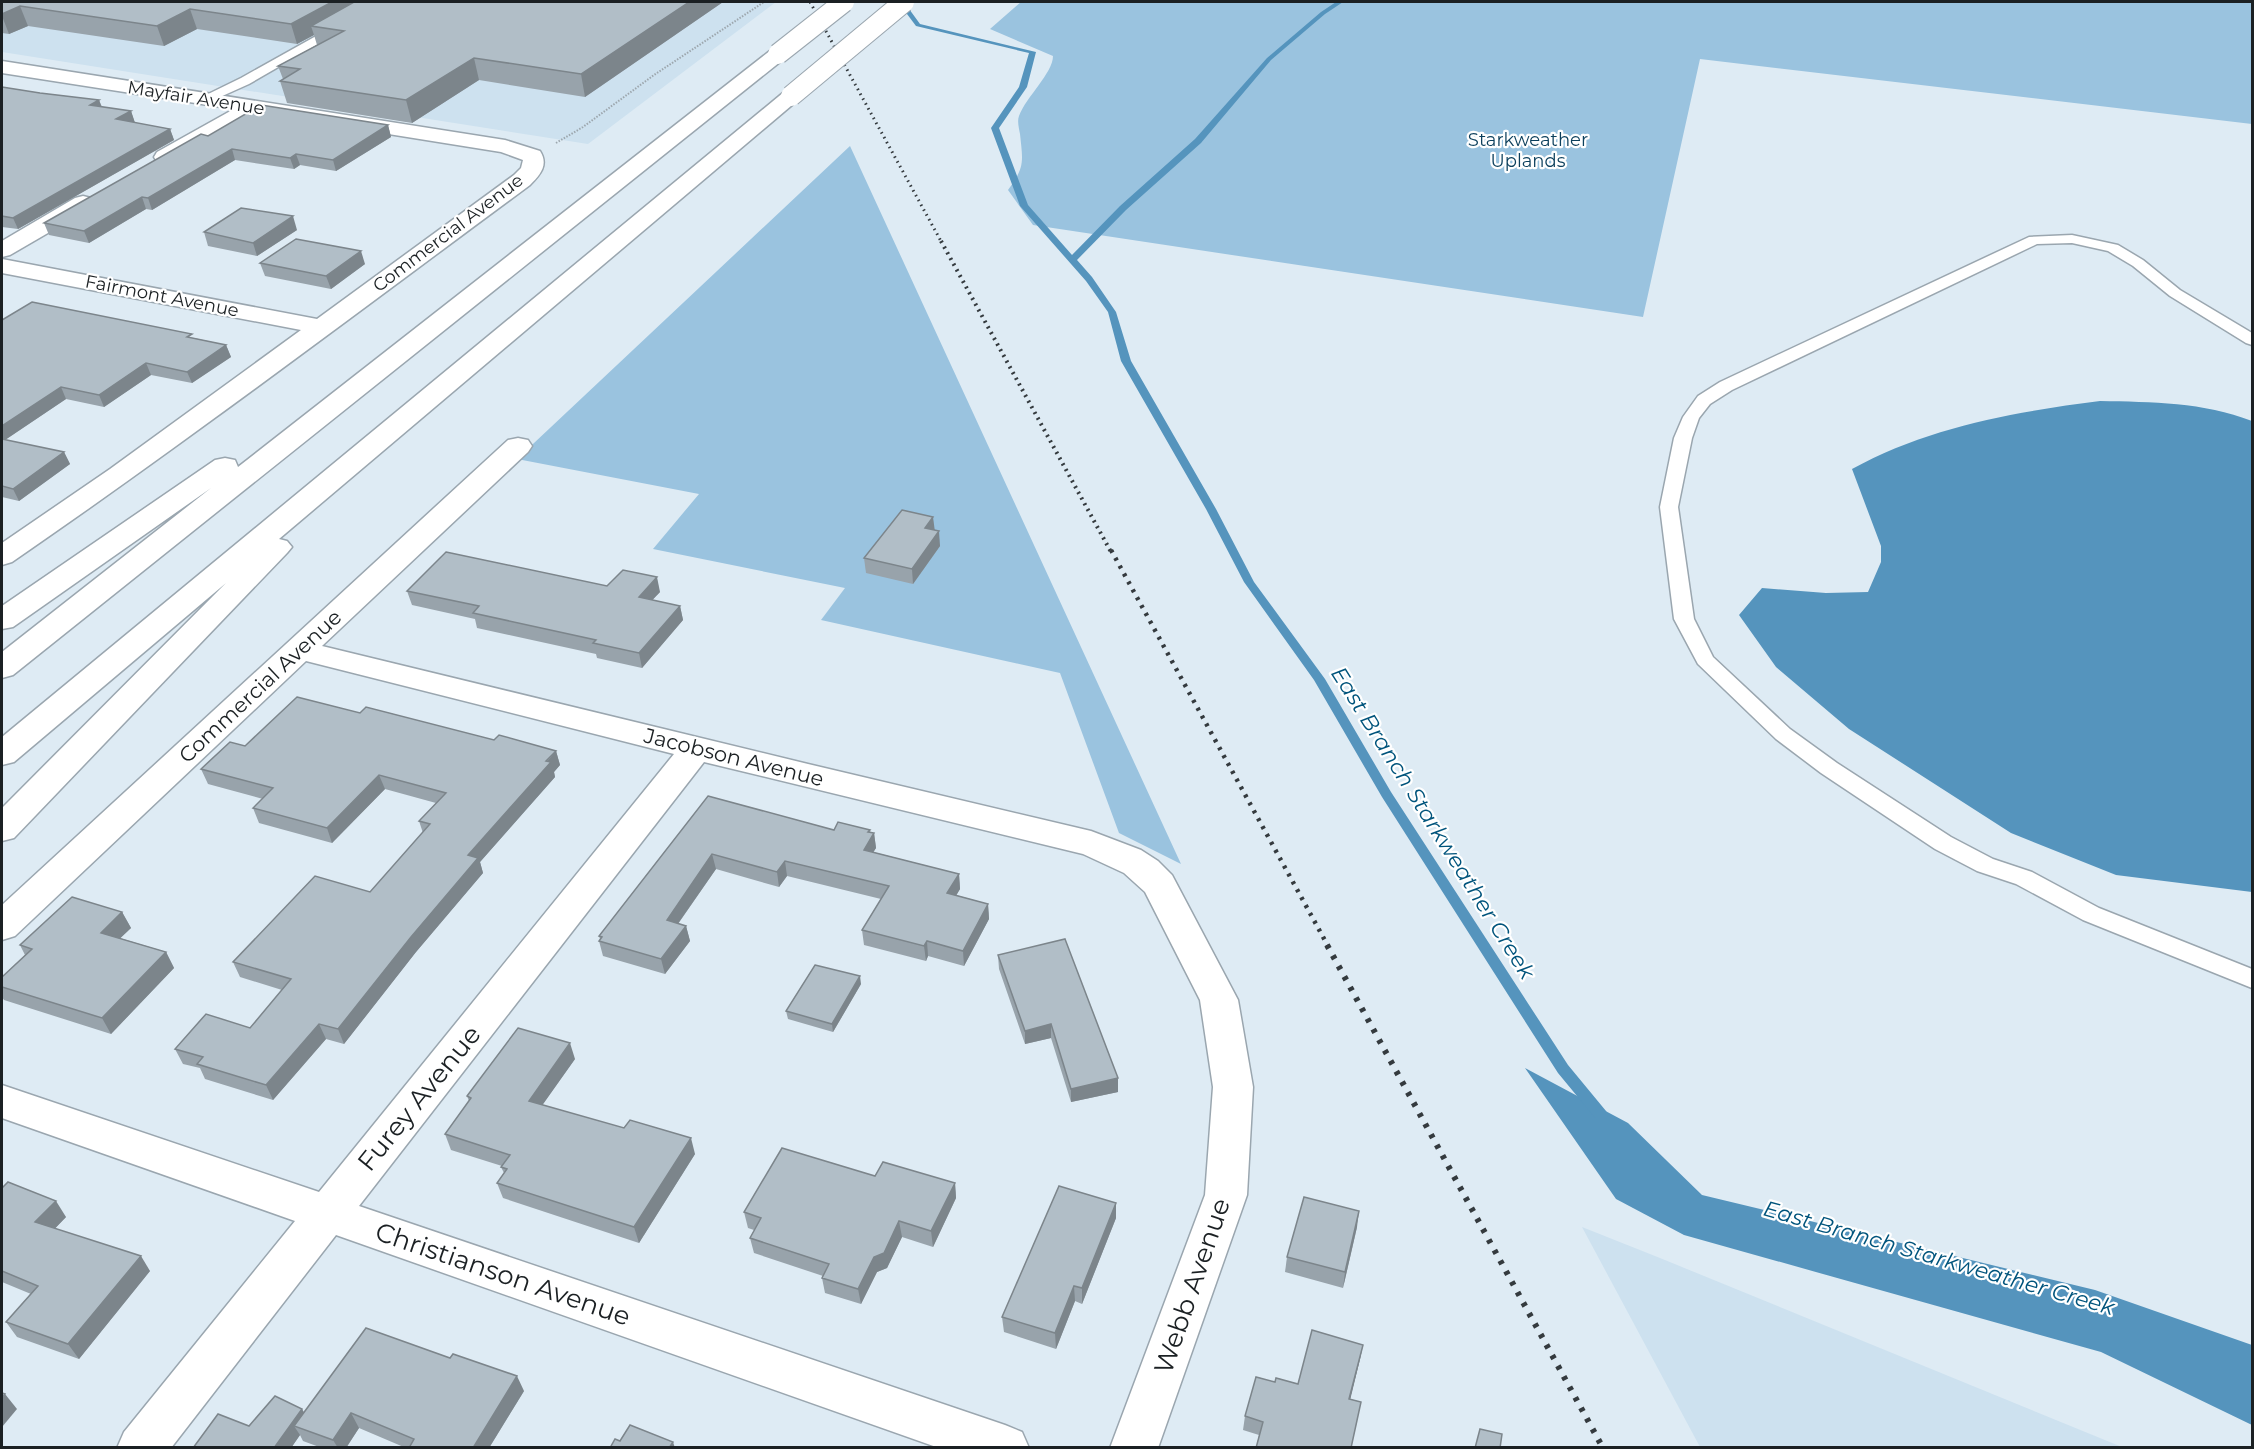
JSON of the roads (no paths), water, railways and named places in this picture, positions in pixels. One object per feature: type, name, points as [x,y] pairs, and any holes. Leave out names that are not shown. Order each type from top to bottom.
[{"type":"main road","points":[[2,668],[844,2]]},
{"type":"main road","points":[[2,754],[904,2]]},
{"type":"main road","name":"Mayfair Avenue","points":[[2,67],[505,146],[532,156]]},
{"type":"main road","points":[[142,170],[253,107]]},
{"type":"main road","name":"Commercial Avenue","points":[[2,556],[120,474],[522,180],[532,169],[534,161],[532,156]]},
{"type":"main road","points":[[2,249],[102,192]]},
{"type":"main road","name":"Fairmont Avenue","points":[[2,266],[322,327]]},
{"type":"main road","points":[[2,620],[283,425],[457,308]]},
{"type":"main road","points":[[2,829],[411,411]]},
{"type":"main road","name":"Commercial Avenue","points":[[2,926],[518,446]]},
{"type":"main road","name":"Jacobson Avenue","points":[[299,650],[808,777],[1092,843],[1148,870],[1159,884]]},
{"type":"main road","name":"Furey Avenue","points":[[141,1448],[697,748]]},
{"type":"main road","name":"Webb Avenue","points":[[1134,1448],[1226,1195],[1233,1088],[1219,1000],[1159,884]]},
{"type":"main road","name":"Christianson Avenue","points":[[2,1101],[1005,1448]]},
{"type":"lane","points":[[204,99],[246,81],[385,2]]},
{"type":"lane","points":[[2253,340],[2175,293],[2138,263],[2113,248],[2055,237],[2034,240],[1726,386],[1704,400],[1690,417],[1683,438],[1670,507],[1684,619],[1705,660],[1783,734],[1829,768],[1954,848],[1985,864],[2024,878],[2091,914],[2253,979]]},
{"type":"water","points":[[2100,401],[2196,407],[2252,421],[2252,892],[2116,875],[2011,833],[1849,729],[1776,667],[1739,615],[1762,588],[1826,593],[1868,592],[1881,562],[1881,546],[1852,469],[1911,442],[1972,423],[2036,410]]},
{"type":"water","points":[[1525,1068],[1628,1123],[1702,1195],[2095,1290],[2252,1345],[2252,1425],[2101,1352],[1684,1235],[1616,1199]]},
{"type":"waterway","name":"East Branch Starkweather Creek","points":[[901,2],[918,25],[1033,52],[1023,87],[995,128],[1024,206],[1072,260]]},
{"type":"waterway","points":[[1072,260],[1123,208],[1198,141],[1269,59],[1323,13],[1340,2]]},
{"type":"waterway","name":"East Branch Starkweather Creek","points":[[1072,260],[1089,279],[1112,312],[1126,361],[1211,509],[1249,582],[1319,679],[1386,794],[1563,1069],[1601,1115]]},
{"type":"railway","points":[[810,2],[942,243]]},
{"type":"railway","points":[[941,241],[1111,552]]},
{"type":"railway","points":[[1111,550],[1328,946]]},
{"type":"railway","points":[[1327,945],[1603,1448]]},
{"type":"park label","name":"Starkweather Uplands","points":[[1528,150]]}]
